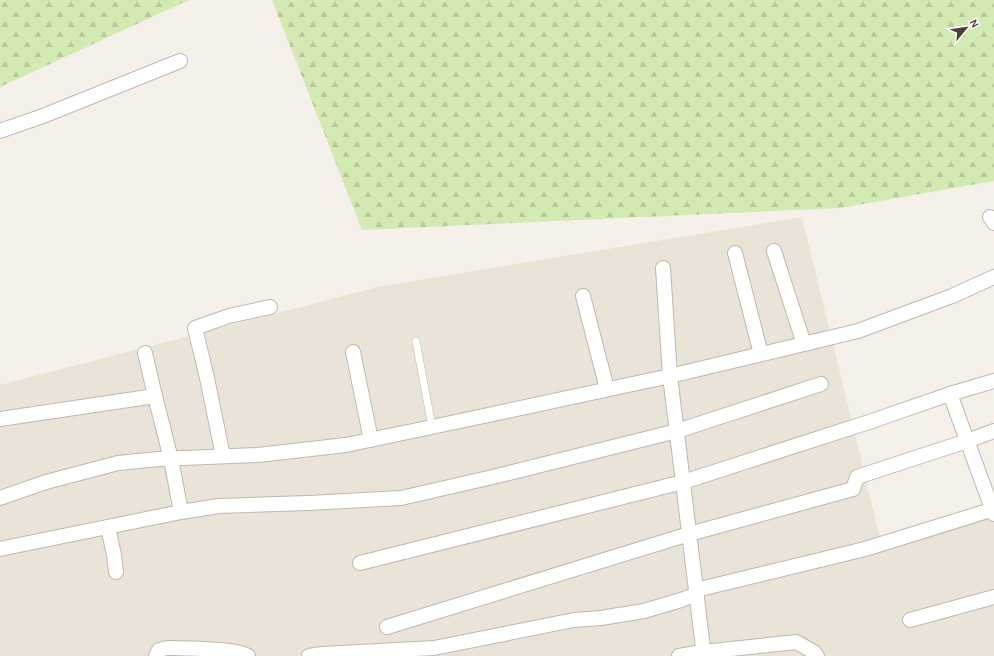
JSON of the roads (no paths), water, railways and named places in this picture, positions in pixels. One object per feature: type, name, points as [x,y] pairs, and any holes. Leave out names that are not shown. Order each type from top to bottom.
[{"type":"street","points":[[0,131],[50,113],[180,61]]},
{"type":"street","points":[[774,251],[804,344]]},
{"type":"street","points":[[735,253],[761,354]]},
{"type":"street","points":[[663,268],[670,376],[704,654]]},
{"type":"street","points":[[0,498],[46,482],[118,464],[171,459],[258,455],[346,445],[608,390],[858,331],[952,296],[994,277]]},
{"type":"street","points":[[583,296],[608,390]]},
{"type":"street","points":[[223,456],[195,328],[229,316],[270,307]]},
{"type":"street","points":[[353,352],[371,440]]},
{"type":"street","points":[[145,353],[171,459],[181,512]]},
{"type":"street","points":[[360,563],[683,482],[869,422],[950,394],[994,381]]},
{"type":"street","points":[[0,549],[181,512],[219,506],[401,498],[677,431],[820,384]]},
{"type":"street","points":[[318,656],[434,648],[574,620],[601,618],[644,610],[681,600],[696,592],[865,549],[994,511],[950,394]]},
{"type":"street","points":[[0,419],[155,396]]},
{"type":"street","points":[[387,628],[689,534],[853,489],[857,477],[994,431]]},
{"type":"street","points":[[108,527],[116,572]]},
{"type":"street","points":[[910,620],[994,597]]},
{"type":"street","points":[[679,656],[796,642],[814,652],[816,656]]},
{"type":"street","points":[[156,656],[159,650],[174,648],[235,651],[248,656]]},
{"type":"lane","points":[[416,340],[432,427]]}]
